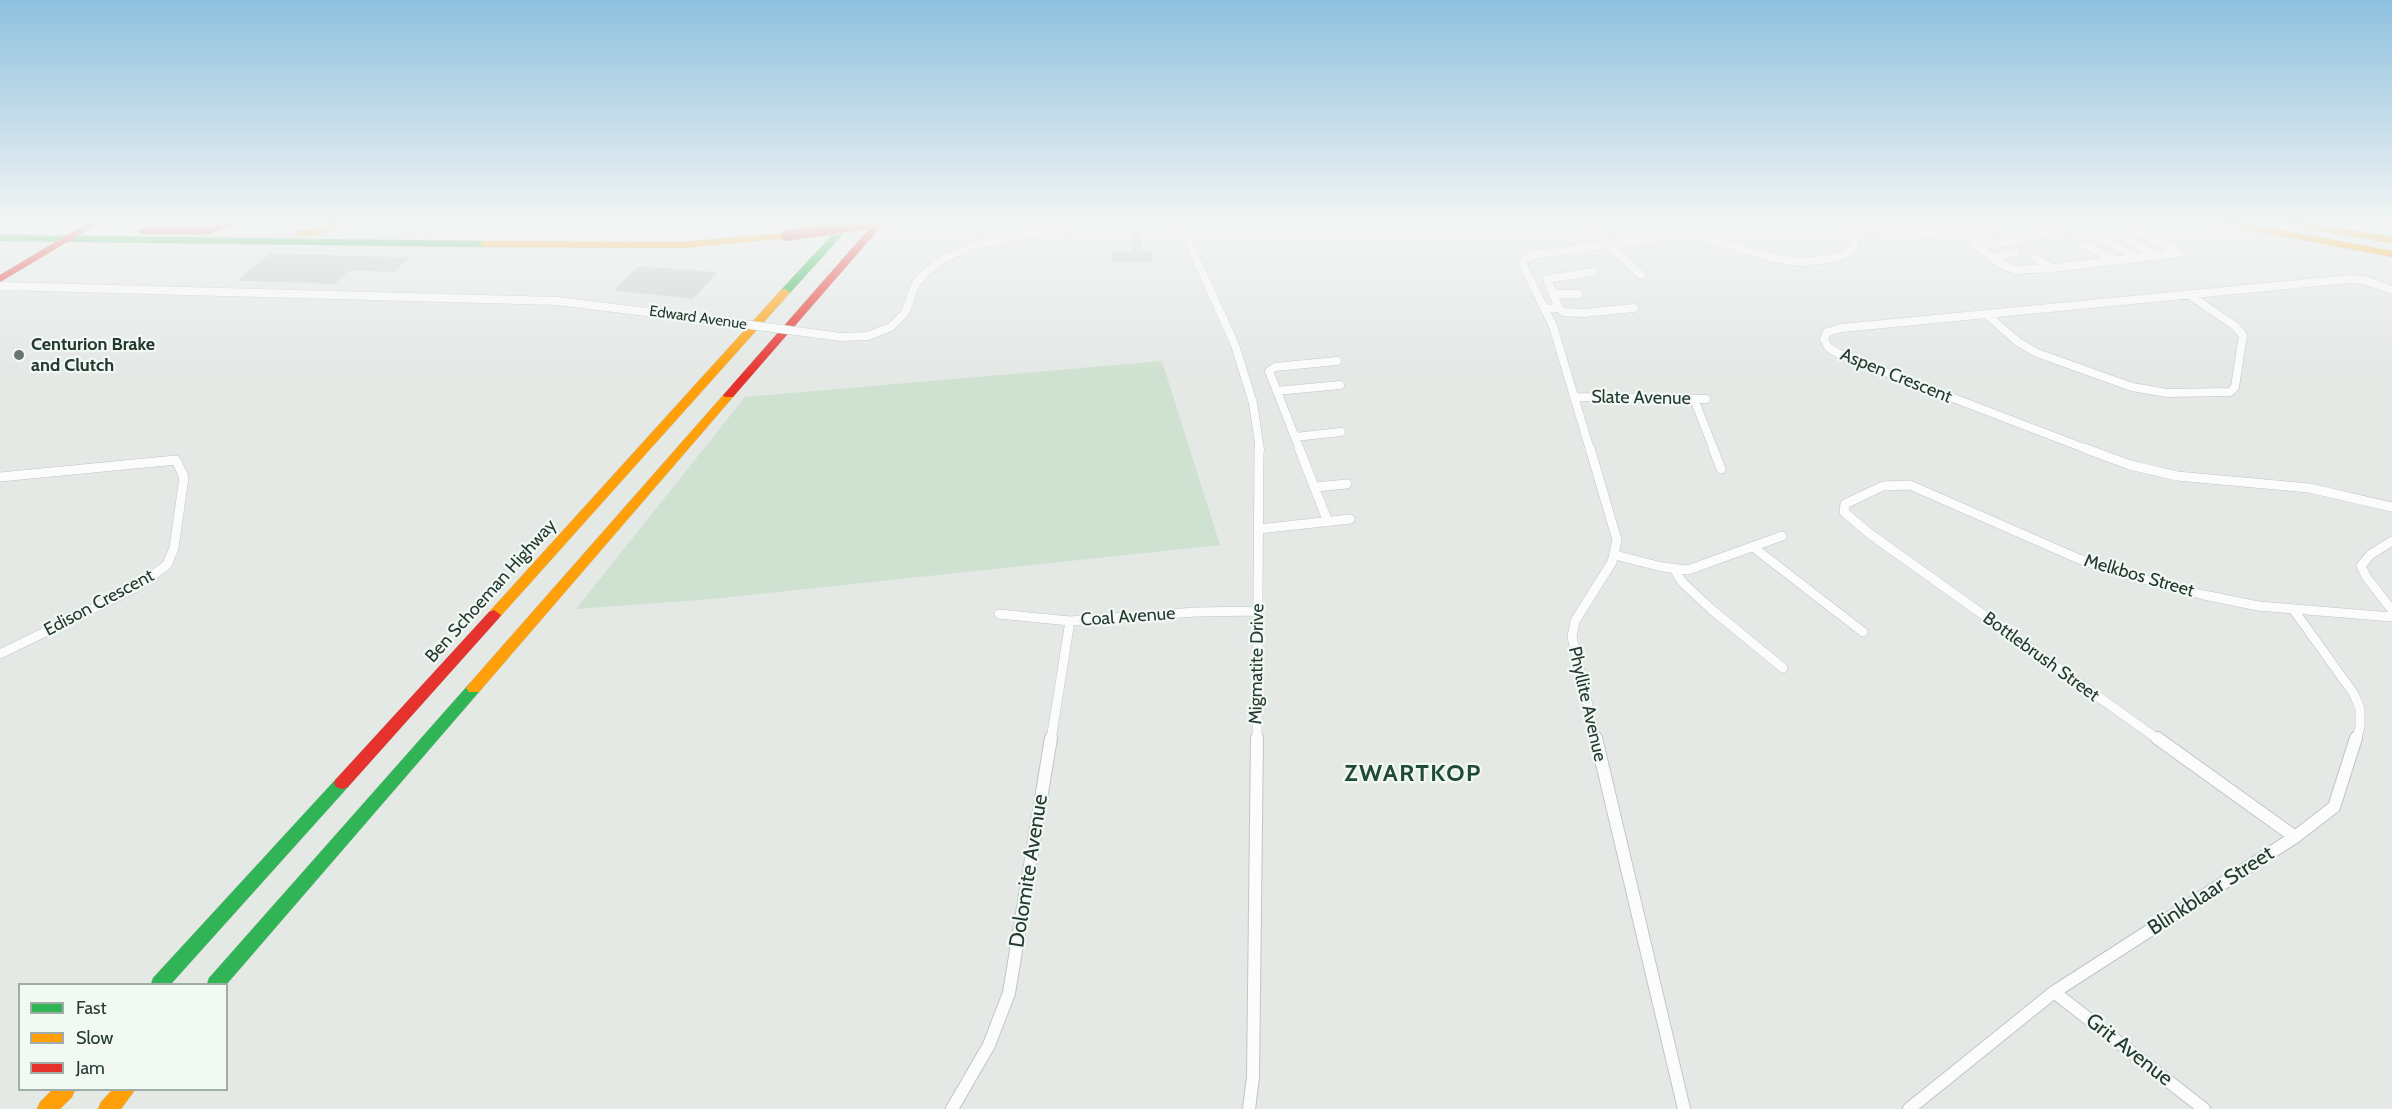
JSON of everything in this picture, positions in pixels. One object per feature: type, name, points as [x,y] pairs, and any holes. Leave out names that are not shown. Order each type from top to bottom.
[{"type":"main road","name":"Ben Schoeman Highway","points":[[161,983],[802,274]]},
{"type":"main road","points":[[217,983],[835,274]]},
{"type":"main road","points":[[47,1109],[63,1091]]},
{"type":"main road","points":[[108,1109],[123,1091]]},
{"type":"street","name":"Edward Avenue","points":[[0,281],[14,286],[556,301],[841,337],[868,336],[891,327],[904,313],[921,277],[925,274]]},
{"type":"street","name":"Migmatite Drive","points":[[1203,274],[1234,345],[1253,403],[1260,460],[1250,1109]]},
{"type":"street","points":[[1527,274],[1545,309],[1575,397],[1615,530],[1617,540],[1615,555],[1675,570],[1694,569],[1782,536]]},
{"type":"street","points":[[1580,274],[1548,278],[1561,311],[1576,313],[1634,308]]},
{"type":"street","name":"Aspen Crescent","points":[[2392,290],[2353,279],[1842,328],[1827,332],[1824,339],[1828,347],[1841,355],[2130,465],[2177,476],[2309,488],[2392,507]]},
{"type":"street","points":[[1553,294],[1579,294]]},
{"type":"street","points":[[1986,314],[2018,342],[2037,354],[2132,387],[2167,393],[2230,392],[2235,387],[2243,334],[2188,294]]},
{"type":"street","points":[[1545,309],[1559,308]]},
{"type":"street","points":[[1328,522],[1269,369],[1337,361]]},
{"type":"street","points":[[1276,392],[1340,385]]},
{"type":"street","name":"Slate Avenue","points":[[1575,397],[1706,399]]},
{"type":"street","points":[[1694,399],[1721,469]]},
{"type":"street","points":[[1294,437],[1341,432]]},
{"type":"street","name":"Edison Crescent","points":[[0,477],[176,460],[184,477],[174,548],[167,565],[135,588],[0,654]]},
{"type":"street","points":[[1315,488],[1347,484]]},
{"type":"street","name":"Melkbos Street","points":[[1900,484],[1925,490],[2104,568],[2204,595],[2258,606],[2392,617]]},
{"type":"street","name":"Bottlebrush Street","points":[[1900,484],[1883,486],[1851,500],[1845,504],[1846,514],[1870,534],[2295,837]]},
{"type":"street","points":[[1259,529],[1350,519]]},
{"type":"street","points":[[2392,541],[2370,555],[2361,566],[2367,578],[2392,610]]},
{"type":"street","points":[[1753,547],[1863,632]]},
{"type":"street","name":"Phyllite Avenue","points":[[1615,555],[1575,621],[1572,637],[1684,1109]]},
{"type":"street","points":[[1675,570],[1682,582],[1711,609],[1784,668]]},
{"type":"street","name":"Blinkblaar Street","points":[[1909,1109],[2054,992],[2295,837],[2334,807],[2360,727],[2358,702],[2293,609]]},
{"type":"street","name":"Coal Avenue","points":[[999,614],[1070,621],[1196,612],[1257,611]]},
{"type":"street","name":"Dolomite Avenue","points":[[952,1109],[989,1046],[1009,993],[1070,621]]},
{"type":"street","name":"Grit Avenue","points":[[2054,992],[2204,1109]]},
{"type":"green space","points":[[1162,361],[1220,545],[712,599],[576,609],[745,397]]},
{"type":"building","points":[[246,274],[344,274],[335,283],[239,280]]},
{"type":"building","points":[[632,274],[715,274],[693,298],[615,290]]},
{"type":"traffic: fast","points":[[785,292],[802,274]]},
{"type":"traffic: fast","points":[[217,983],[474,688]]},
{"type":"traffic: fast","points":[[161,983],[342,783]]},
{"type":"traffic: slow","points":[[494,615],[785,292]]},
{"type":"traffic: slow","points":[[474,688],[729,395]]},
{"type":"traffic: slow","points":[[47,1109],[64,1091]]},
{"type":"traffic: slow","points":[[108,1109],[124,1091]]},
{"type":"traffic: jam","points":[[0,279],[9,274]]},
{"type":"traffic: jam","points":[[729,395],[835,274]]},
{"type":"traffic: jam","points":[[342,783],[494,615]]},
{"type":"place","name":"Centurion Brake and Clutch","points":[[19,355]]},
{"type":"district","name":"ZWARTKOP","points":[[1413,774]]}]
